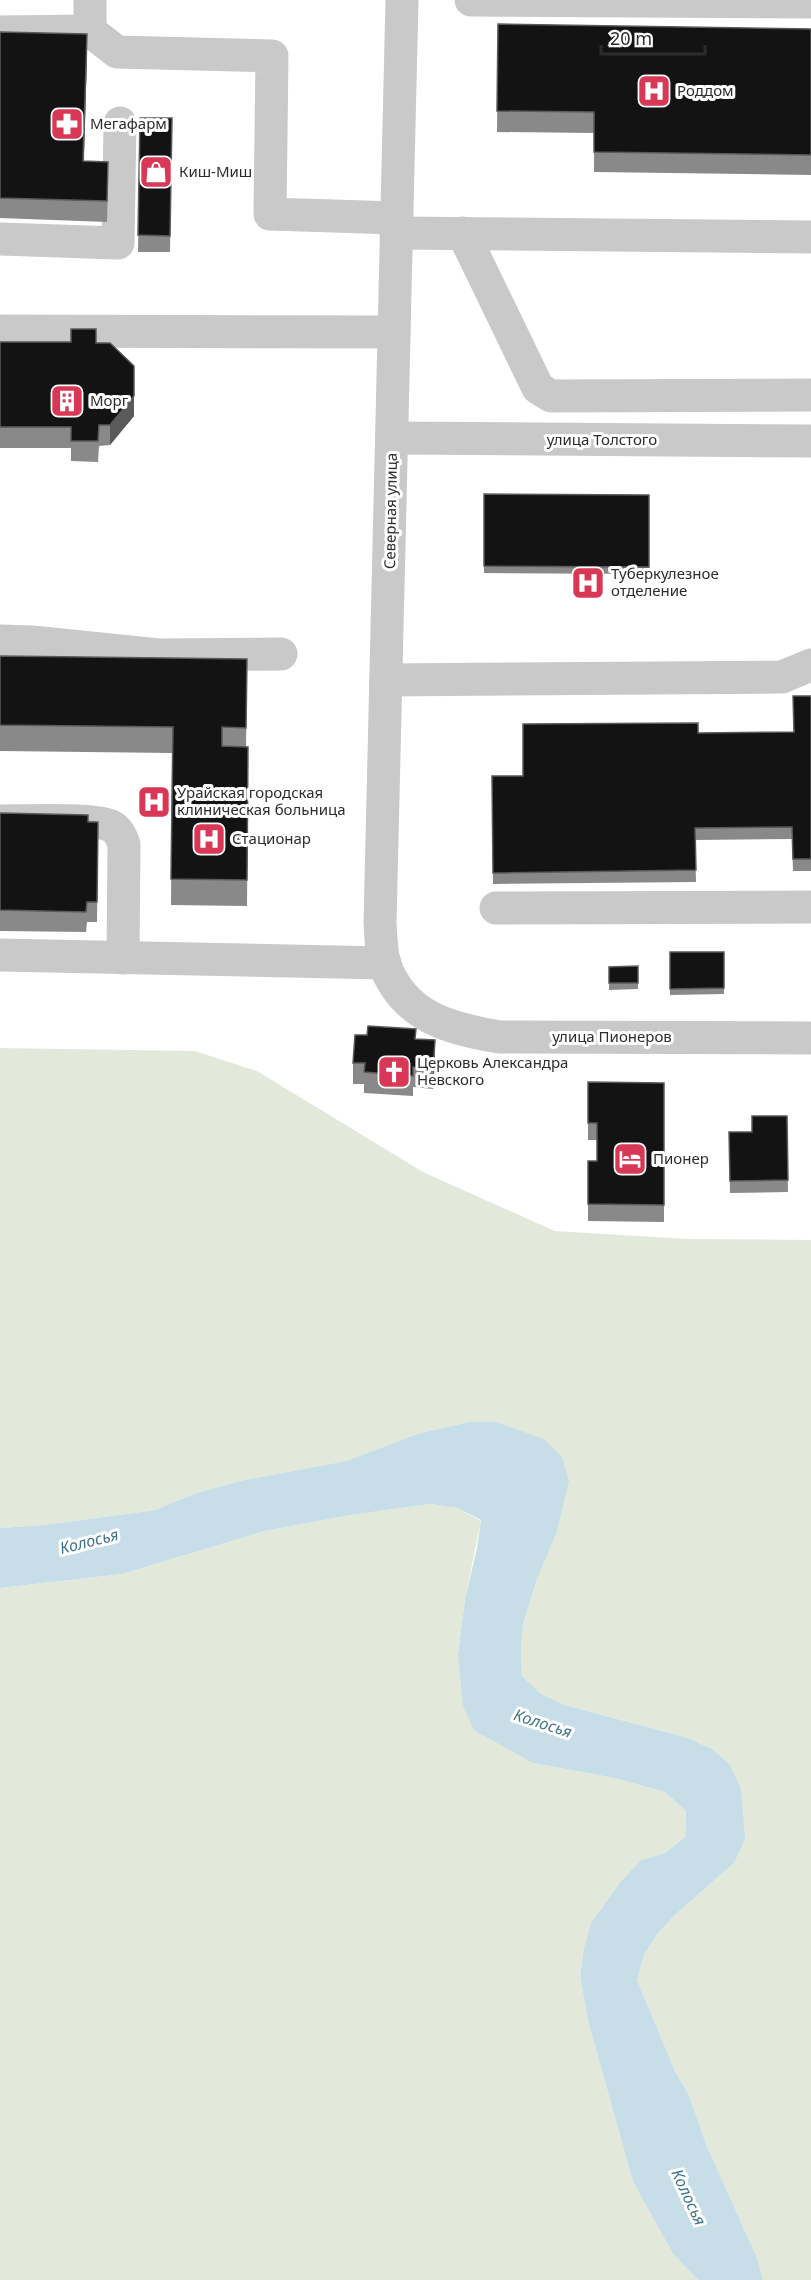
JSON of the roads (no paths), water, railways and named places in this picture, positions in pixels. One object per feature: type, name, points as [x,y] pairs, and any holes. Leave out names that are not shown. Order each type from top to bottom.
[{"type":"street","name":"Северная улица","points":[[402,0],[380,924],[384,963],[397,989],[418,1010]]},
{"type":"street","points":[[471,0],[811,2]]},
{"type":"street","points":[[0,32],[90,16],[117,52],[272,56],[270,214],[463,233],[811,237]]},
{"type":"street","points":[[0,239],[118,243],[120,123]]},
{"type":"street","points":[[463,233],[538,388],[551,396],[811,395]]},
{"type":"street","points":[[0,331],[394,332]]},
{"type":"street","name":"улица Толстого","points":[[393,438],[811,441]]},
{"type":"street","points":[[0,641],[32,642],[159,655],[281,654]]},
{"type":"street","points":[[386,680],[782,677],[811,665]]},
{"type":"street","points":[[0,821],[94,822],[111,825],[119,832],[124,844],[123,958]]},
{"type":"street","points":[[496,908],[811,907]]},
{"type":"street","points":[[0,955],[384,963]]},
{"type":"street","name":"улица Пионеров","points":[[418,1010],[443,1025],[500,1037],[811,1038]]},
{"type":"water","name":"Колосья","points":[[469,1422],[496,1422],[544,1439],[562,1457],[569,1481],[557,1531],[537,1579],[523,1624],[522,1676],[541,1694],[565,1705],[688,1738],[712,1749],[730,1765],[741,1789],[745,1839],[734,1863],[658,1933],[644,1955],[637,1980],[676,2073],[689,2095],[706,2144],[758,2260],[763,2280],[698,2280],[673,2254],[633,2182],[588,2021],[580,1976],[591,1923],[621,1881],[641,1860],[665,1853],[685,1837],[686,1811],[665,1792],[614,1778],[533,1763],[474,1730],[463,1706],[458,1654],[465,1599],[481,1520],[457,1508],[430,1504],[351,1515],[265,1531],[122,1574],[0,1588],[0,1528],[44,1525],[155,1510],[196,1493],[244,1480],[346,1461],[420,1433]]},
{"type":"place","name":"Роддом","points":[[654,91]]},
{"type":"place","name":"Мегафарм","points":[[67,124]]},
{"type":"place","name":"Киш-Миш","points":[[156,172]]},
{"type":"place","name":"Морг","points":[[67,401]]},
{"type":"place","name":"Туберкулезное отделение","points":[[588,583]]},
{"type":"place","name":"Урайская городская клиническая больница","points":[[154,802]]},
{"type":"place","name":"Стационар","points":[[209,839]]},
{"type":"place","name":"Церковь Александра Невского","points":[[394,1072]]},
{"type":"place","name":"Пионер","points":[[630,1159]]}]
